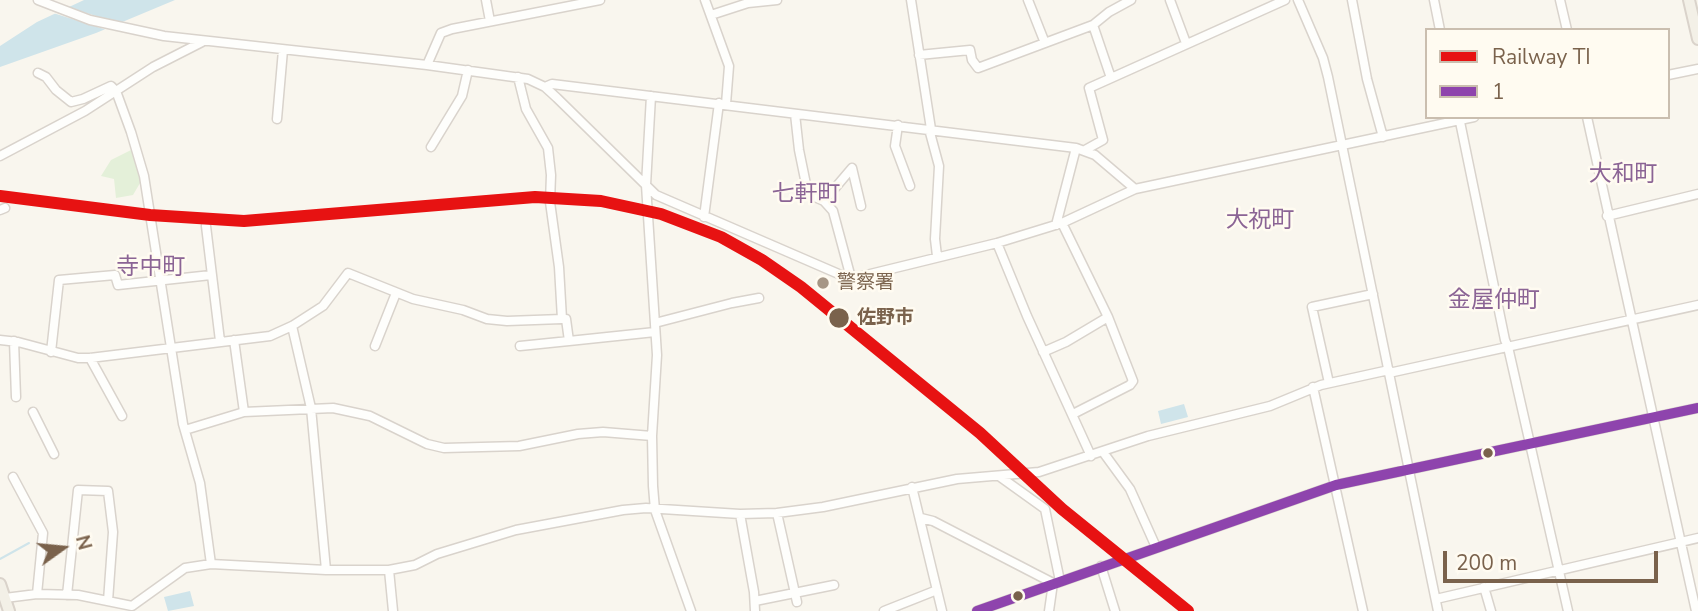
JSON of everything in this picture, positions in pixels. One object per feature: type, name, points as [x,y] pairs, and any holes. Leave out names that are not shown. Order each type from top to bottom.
[{"type":"main road","points":[[1689,0],[1698,39]]},
{"type":"main road","points":[[0,584],[5,604]]},
{"type":"street","points":[[38,0],[90,20],[134,31],[202,42],[518,77],[545,88],[656,195],[851,278],[998,243],[1059,224],[1135,189],[1459,119],[1505,340],[1568,611]]},
{"type":"street","points":[[486,0],[490,20]]},
{"type":"street","points":[[427,65],[441,33],[490,20],[600,0]]},
{"type":"street","points":[[704,217],[729,66],[705,0]]},
{"type":"street","points":[[711,15],[748,3],[777,0]]},
{"type":"street","points":[[911,0],[930,129],[939,166],[934,239],[937,256]]},
{"type":"street","points":[[1028,0],[1045,43]]},
{"type":"street","points":[[919,55],[971,50],[972,60],[978,68],[1093,25],[1131,0]]},
{"type":"street","points":[[1170,0],[1186,43]]},
{"type":"street","points":[[1085,150],[1103,140],[1089,88],[1285,0]]},
{"type":"street","points":[[1298,0],[1323,58],[1438,611]]},
{"type":"street","points":[[1352,0],[1367,79],[1383,137]]},
{"type":"street","points":[[1434,0],[1440,28]]},
{"type":"street","points":[[1560,0],[1567,28]]},
{"type":"street","points":[[1093,25],[1111,78]]},
{"type":"street","points":[[0,156],[116,91],[153,66],[202,42]]},
{"type":"street","points":[[277,119],[283,50]]},
{"type":"street","points":[[1670,75],[1698,69]]},
{"type":"street","points":[[431,147],[462,96],[468,70]]},
{"type":"street","points":[[38,73],[46,77],[56,90],[71,102],[111,86],[116,91],[144,176],[185,430],[200,483],[211,564]]},
{"type":"street","points":[[518,77],[526,109],[548,148],[550,202],[559,267],[562,319]]},
{"type":"street","points":[[545,88],[552,84],[1076,148],[1095,155],[1135,189]]},
{"type":"street","points":[[651,96],[646,185],[657,355],[652,436],[655,510],[691,611]]},
{"type":"street","points":[[795,114],[808,194],[824,201],[833,211],[851,278]]},
{"type":"street","points":[[1587,119],[1696,611]]},
{"type":"street","points":[[898,125],[895,145],[910,186]]},
{"type":"street","points":[[1073,414],[1133,384],[1108,317],[1059,224],[1076,148]]},
{"type":"street","points":[[824,201],[852,168],[861,206]]},
{"type":"street","points":[[1608,216],[1698,194]]},
{"type":"street","points":[[206,226],[220,341]]},
{"type":"street","points":[[998,243],[1043,352],[1091,456]]},
{"type":"street","points":[[0,340],[90,358],[270,336],[292,326],[323,306],[348,273],[396,293],[495,320],[566,319],[569,341]]},
{"type":"street","points":[[51,352],[59,280],[115,275],[118,285],[211,275]]},
{"type":"street","points":[[376,346],[396,293]]},
{"type":"street","points":[[1329,383],[1312,307],[1373,293]]},
{"type":"street","points":[[520,346],[655,327],[732,303],[760,298]]},
{"type":"street","points":[[5,604],[37,594],[67,595],[108,601],[131,609],[185,568],[211,564],[326,570],[389,570],[415,565],[437,554],[516,530],[623,510],[646,508],[740,514],[777,513],[823,507],[957,479],[1039,472],[1148,436],[1270,405],[1313,387],[1698,305]]},
{"type":"street","points":[[1043,352],[1108,317]]},
{"type":"street","points":[[292,326],[311,408],[326,570]]},
{"type":"street","points":[[234,340],[244,412]]},
{"type":"street","points":[[14,341],[16,397]]},
{"type":"street","points":[[90,358],[122,416]]},
{"type":"street","points":[[1313,387],[1363,611]]},
{"type":"street","points":[[185,430],[244,412],[333,408],[361,413],[427,444],[444,448],[519,446],[578,434],[603,432],[652,436]]},
{"type":"street","points":[[977,611],[1336,485],[1698,408]]},
{"type":"street","points":[[33,412],[54,454]]},
{"type":"street","points":[[1102,452],[1130,489],[1156,547]]},
{"type":"street","points":[[999,476],[1045,509],[1057,582],[1049,611]]},
{"type":"street","points":[[13,477],[43,533],[37,594]]},
{"type":"street","points":[[912,487],[942,611]]},
{"type":"street","points":[[67,595],[78,490],[107,491],[113,532],[108,601]]},
{"type":"street","points":[[777,513],[797,602]]},
{"type":"street","points":[[740,514],[755,611]]},
{"type":"street","points":[[920,518],[933,521],[1057,582]]},
{"type":"street","points":[[1436,599],[1698,538]]},
{"type":"street","points":[[1101,566],[1115,611]]},
{"type":"street","points":[[389,570],[393,611]]},
{"type":"street","points":[[755,601],[834,585]]},
{"type":"street","points":[[1484,587],[1491,611]]},
{"type":"street","points":[[884,611],[937,590]]},
{"type":"green space","points":[[133,149],[143,178],[133,195],[116,198],[114,179],[101,176],[111,160]]},
{"type":"shaded area","points":[[84,0],[175,0],[96,33],[0,67],[0,46],[37,22]]},
{"type":"shaded area","points":[[1184,404],[1188,417],[1161,424],[1158,411]]},
{"type":"shaded area","points":[[190,591],[194,606],[168,611],[164,597]]},
{"type":"pier","points":[[64,6],[125,25],[110,31],[50,12]]},
{"type":"waterway","points":[[0,559],[29,543]]},
{"type":"railway","points":[[679,221],[687,226]]},
{"type":"rail line","name":"TI","points":[[0,196],[150,215],[244,221],[535,197],[601,201],[661,214],[721,237],[762,260],[801,287],[980,433],[1062,509],[1188,611]]},
{"type":"transit line","name":"1","points":[[977,611],[1336,485],[1698,408]]},
{"type":"place","name":"警察署","points":[[823,283]]},
{"type":"place","name":"佐野市","points":[[839,318]]},
{"type":"district","name":"大和町","points":[[1623,175]]},
{"type":"district","name":"七軒町","points":[[806,195]]},
{"type":"district","name":"大祝町","points":[[1260,221]]},
{"type":"district","name":"寺中町","points":[[151,268]]},
{"type":"district","name":"金屋仲町","points":[[1494,301]]}]
